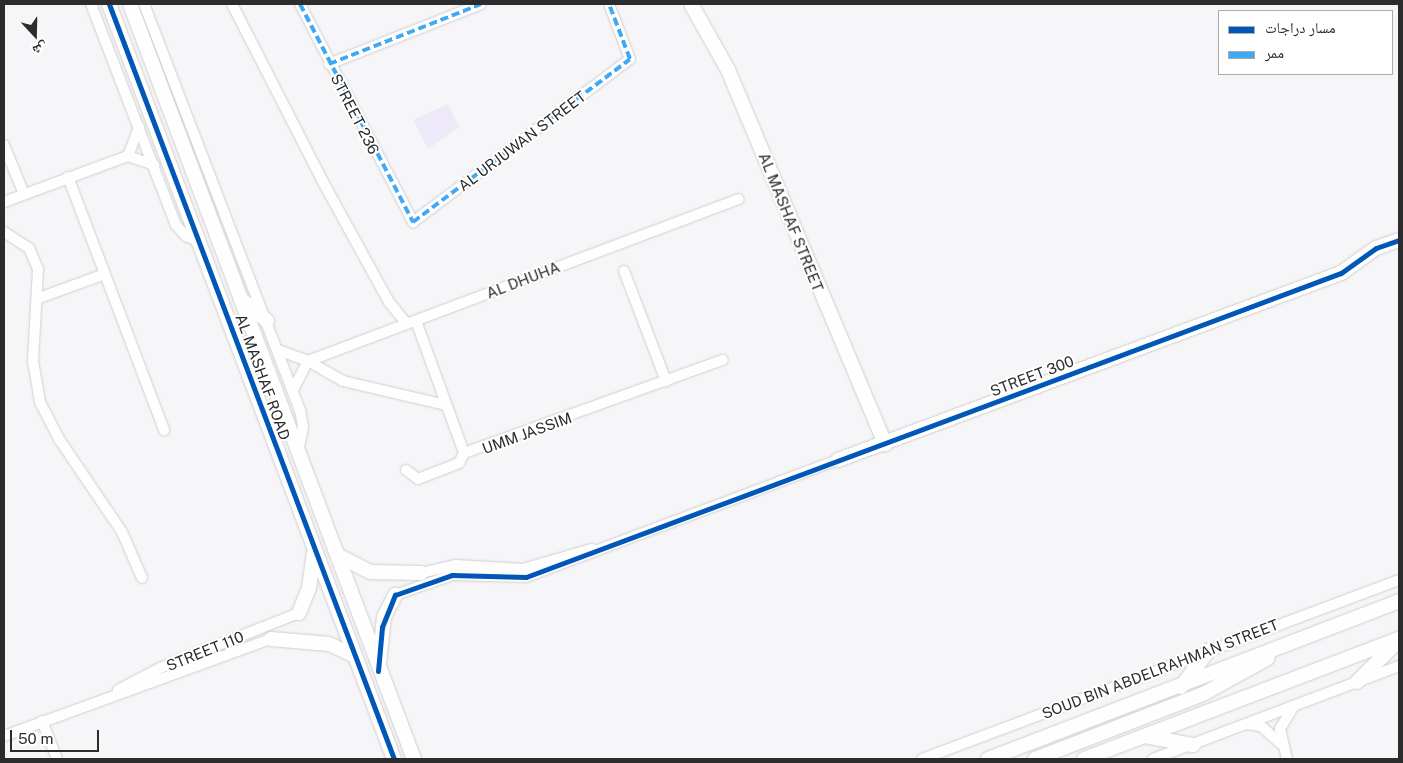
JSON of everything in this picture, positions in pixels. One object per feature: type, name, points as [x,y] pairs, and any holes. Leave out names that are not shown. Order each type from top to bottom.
[{"type":"street","points":[[91,4],[176,225],[199,241]]},
{"type":"street","name":"AL MASHAF ROAD","points":[[109,4],[353,655],[394,759]]},
{"type":"street","name":"AL MASHAF ROAD","points":[[130,4],[298,452],[339,556],[378,671],[414,759]]},
{"type":"street","name":"AL MASHAF ROAD","points":[[144,4],[293,390],[303,427],[298,452]]},
{"type":"street","points":[[232,4],[389,302],[412,322]]},
{"type":"street","name":"STREET 236","points":[[300,4],[329,64],[413,222]]},
{"type":"street","points":[[329,64],[463,7],[481,4]]},
{"type":"street","name":"AL URJUWAN STREET","points":[[413,222],[630,59],[609,4]]},
{"type":"street","name":"AL MASHAF STREET","points":[[694,5],[728,70],[886,444]]},
{"type":"street","points":[[128,156],[139,127]]},
{"type":"street","points":[[4,145],[24,194]]},
{"type":"street","points":[[4,202],[128,156],[154,165]]},
{"type":"street","points":[[68,177],[164,430]]},
{"type":"street","name":"AL DHUHA","points":[[308,361],[738,199]]},
{"type":"street","points":[[4,232],[24,243],[35,257],[39,298],[33,361],[40,402],[59,439],[122,532],[142,578]]},
{"type":"street","name":"STREET 300","points":[[593,549],[886,444],[1341,273],[1376,248],[1399,240]]},
{"type":"street","points":[[624,271],[666,381]]},
{"type":"street","points":[[39,298],[105,274]]},
{"type":"street","points":[[240,298],[266,321]]},
{"type":"street","name":"UMM JASSIM","points":[[412,322],[464,453],[723,360]]},
{"type":"street","points":[[278,350],[308,361],[343,380],[445,405]]},
{"type":"street","points":[[293,390],[308,361]]},
{"type":"street","points":[[406,470],[418,479],[459,463],[464,453]]},
{"type":"street","points":[[299,613],[309,588],[314,548]]},
{"type":"street","points":[[339,556],[370,572],[421,573],[456,565],[523,569],[593,549]]},
{"type":"street","points":[[378,671],[382,627],[394,595],[452,575],[526,577],[593,549]]},
{"type":"street","name":"SOUD BIN ABDELRAHMAN STREET","points":[[922,759],[1399,580]]},
{"type":"street","name":"SOUD BIN ABDELRAHMAN STREET","points":[[988,759],[1180,688],[1289,643],[1399,601]]},
{"type":"street","name":"STREET 110","points":[[113,694],[151,672],[299,613]]},
{"type":"street","points":[[271,639],[329,644],[353,655]]},
{"type":"street","name":"STREET 110","points":[[4,736],[113,694],[166,680],[271,639]]},
{"type":"street","points":[[1357,682],[1399,639]]},
{"type":"street","points":[[1084,759],[1399,639]]},
{"type":"street","points":[[1035,759],[1203,694],[1289,643]]},
{"type":"street","points":[[1180,688],[1209,650]]},
{"type":"street","points":[[1153,759],[1399,666]]},
{"type":"street","points":[[1286,759],[1281,744],[1280,729],[1293,706]]},
{"type":"street","points":[[42,721],[56,759]]},
{"type":"street","points":[[1246,724],[1261,726],[1281,744]]},
{"type":"street","points":[[1144,736],[1193,745]]},
{"type":"shaded area","points":[[448,104],[459,127],[428,149],[413,120]]},
{"type":"marked path","points":[[300,4],[413,222],[630,59],[609,4]]},
{"type":"marked path","points":[[329,64],[481,4]]},
{"type":"cycle path","points":[[109,4],[394,759]]},
{"type":"cycle path","points":[[378,671],[382,627],[395,595],[452,575],[526,577],[1341,273],[1376,248],[1399,240]]}]
